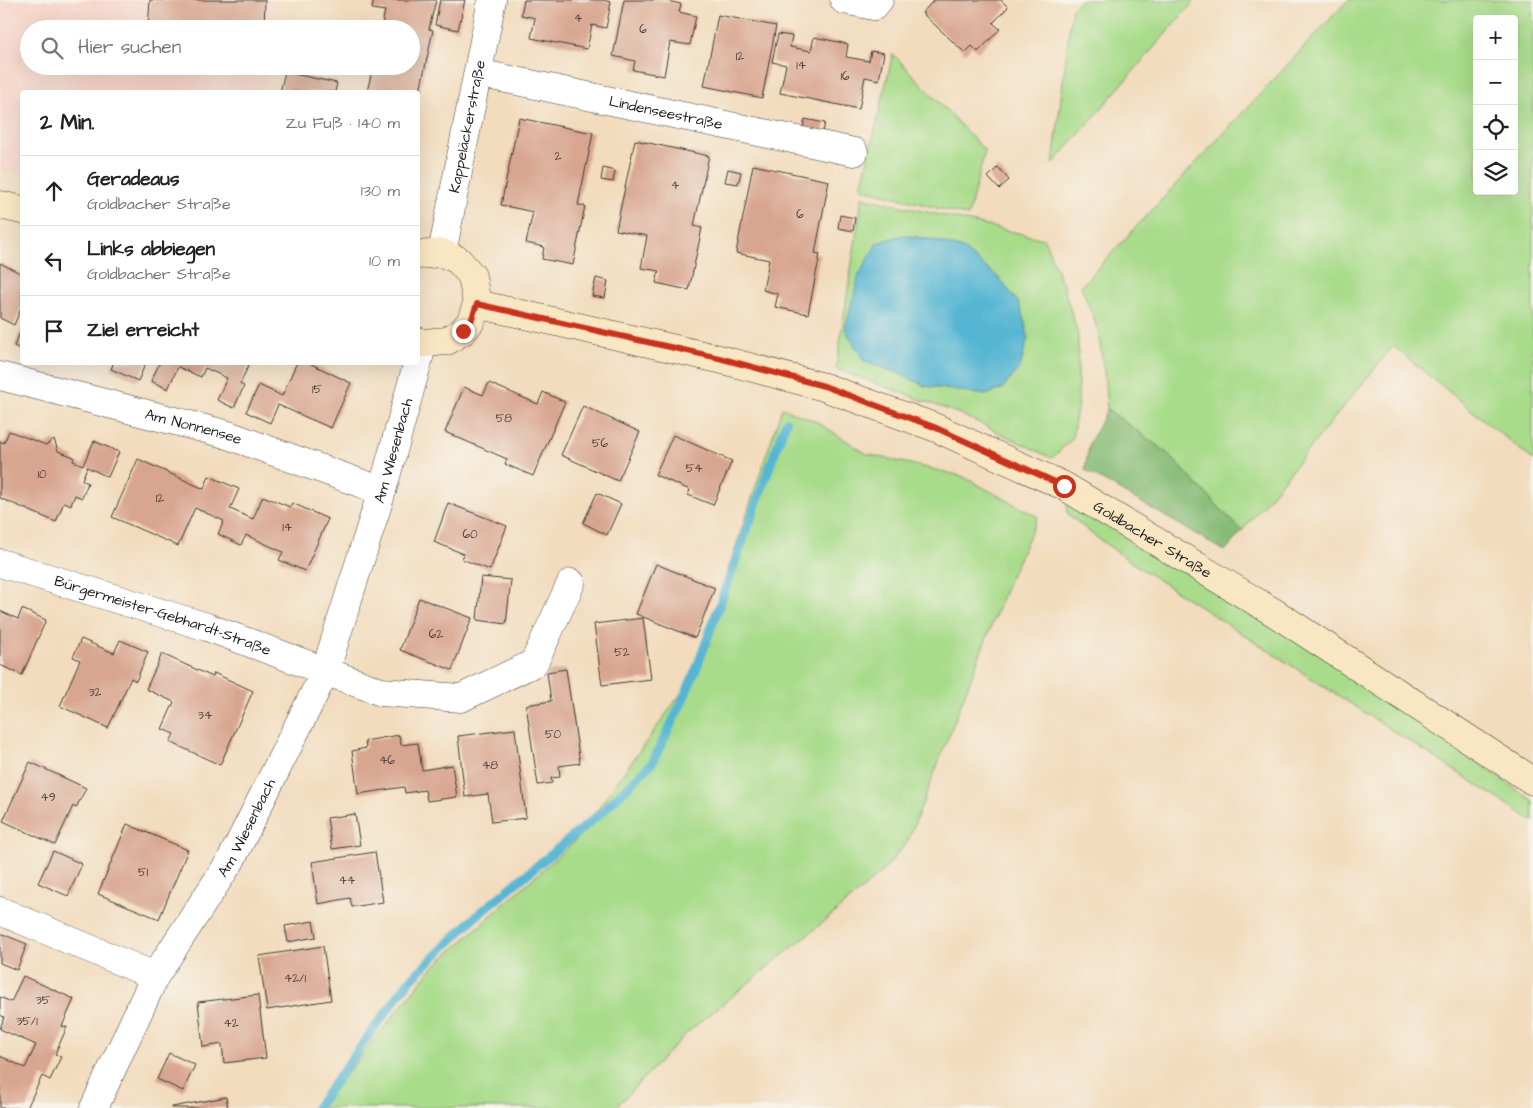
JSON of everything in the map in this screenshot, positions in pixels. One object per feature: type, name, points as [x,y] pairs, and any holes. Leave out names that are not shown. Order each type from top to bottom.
[{"type":"street","name":"Kappeläckerstraße","points":[[430,254],[478,73],[492,0]]},
{"type":"street","points":[[844,0],[874,6],[880,0]]},
{"type":"street","name":"Lindenseestraße","points":[[478,73],[854,152]]},
{"type":"street","points":[[0,205],[20,210]]},
{"type":"street","points":[[420,342],[447,341],[463,331],[471,321],[477,304],[472,276],[458,260],[430,254]]},
{"type":"street","name":"Goldbacher Straße","points":[[477,304],[719,358],[824,386],[934,427],[1064,486],[1275,613],[1533,781]]},
{"type":"street","name":"Am Wiesenbach","points":[[94,1108],[155,976],[231,860],[325,672],[382,491],[414,365]]},
{"type":"street","name":"Am Nonnensee","points":[[0,376],[225,434],[382,491]]},
{"type":"street","name":"Bürgermeister-Gebhardt-Straße","points":[[0,563],[207,627],[325,672]]},
{"type":"street","points":[[325,672],[381,692],[461,698],[534,663],[570,583]]},
{"type":"street","points":[[0,911],[155,976]]},
{"type":"shaded area","points":[[0,0],[276,0],[276,20],[20,20],[20,75],[269,75],[265,90],[20,90],[20,175],[0,170]]},
{"type":"green space","points":[[1080,0],[1195,0],[1053,164],[1072,8]]},
{"type":"green space","points":[[1348,0],[1533,0],[1533,460],[1393,346],[1242,531],[1166,452],[1107,409],[1104,370],[1097,327],[1081,286]]},
{"type":"green space","points":[[893,54],[985,151],[968,216],[861,188]]},
{"type":"green space","points":[[862,197],[1044,239],[1063,285],[1078,335],[1078,402],[1072,439],[1052,458],[960,414],[836,369]],"holes":[[[903,235],[934,240],[925,386],[907,377],[877,243]]]},
{"type":"green space","points":[[782,408],[817,422],[867,454],[962,476],[1038,517],[1007,585],[908,841],[884,870],[837,911],[688,1032],[615,1108],[319,1108],[432,968],[574,842],[692,678]]},
{"type":"green space","points":[[1107,409],[1166,452],[1242,531],[1225,551],[1085,470],[1089,445]]},
{"type":"green space","points":[[1075,502],[1311,647],[1533,801],[1533,821],[1137,566],[1092,534],[1068,514],[1067,505]]},
{"type":"water","points":[[903,235],[934,240],[963,249],[999,278],[1018,302],[1023,314],[1028,337],[1020,368],[1002,389],[986,395],[925,386],[863,360],[845,329],[859,275],[877,243]]},
{"type":"building","points":[[150,0],[265,0],[264,20],[149,20]]},
{"type":"building","points":[[374,0],[436,0],[429,29],[433,30],[420,91],[367,90],[371,75],[420,75],[420,20],[383,20],[385,11],[372,9]]},
{"type":"building","points":[[440,0],[465,0],[458,30],[435,25]]},
{"type":"building","points":[[524,0],[603,0],[611,2],[606,28],[592,25],[587,49],[531,38],[535,18],[521,15]]},
{"type":"building","points":[[624,0],[663,0],[681,4],[679,12],[696,16],[690,45],[670,42],[664,76],[633,70],[635,61],[613,56]]},
{"type":"building","points":[[934,0],[1001,0],[1008,7],[993,23],[1000,29],[978,52],[972,46],[965,53],[922,13]]},
{"type":"building","points":[[718,15],[776,26],[762,98],[704,86]]},
{"type":"building","points":[[778,34],[792,36],[790,47],[811,51],[814,37],[848,44],[846,57],[869,61],[871,51],[884,53],[879,80],[865,77],[859,109],[780,93],[786,65],[772,62]]},
{"type":"building","points":[[284,75],[299,75],[337,83],[335,90],[280,90]]},
{"type":"building","points":[[519,118],[593,133],[578,205],[585,206],[573,265],[542,259],[544,247],[526,243],[533,212],[501,205]]},
{"type":"building","points":[[805,119],[825,123],[822,135],[802,131]]},
{"type":"building","points":[[635,140],[709,156],[694,226],[702,228],[689,290],[656,283],[659,271],[641,268],[647,236],[616,230]]},
{"type":"building","points":[[753,165],[829,181],[815,253],[820,254],[808,314],[775,307],[778,294],[763,290],[769,260],[736,253]]},
{"type":"building","points":[[998,167],[1009,180],[999,189],[988,177]]},
{"type":"building","points":[[603,168],[615,171],[613,182],[601,180]]},
{"type":"building","points":[[728,169],[741,172],[738,184],[725,182]]},
{"type":"building","points":[[840,215],[855,218],[853,231],[838,228]]},
{"type":"building","points":[[0,263],[20,273],[20,311],[14,325],[0,318]]},
{"type":"building","points":[[596,278],[608,281],[605,298],[592,296]]},
{"type":"building","points":[[20,332],[20,349],[14,346]]},
{"type":"building","points":[[113,365],[145,365],[138,381],[111,369]]},
{"type":"building","points":[[159,365],[249,365],[240,384],[244,386],[234,408],[217,400],[227,378],[205,368],[201,377],[178,367],[168,389],[151,381]]},
{"type":"building","points":[[296,365],[313,365],[351,383],[331,428],[278,405],[270,423],[246,412],[259,385],[282,396]]},
{"type":"building","points":[[489,383],[538,404],[543,392],[565,402],[533,476],[505,464],[507,459],[445,432],[464,387],[483,395]]},
{"type":"building","points":[[583,406],[640,432],[618,481],[561,455]]},
{"type":"building","points":[[9,431],[46,445],[54,439],[58,451],[74,457],[73,461],[83,465],[94,441],[119,452],[108,477],[87,467],[82,480],[88,483],[82,498],[75,495],[71,505],[64,502],[56,522],[0,498],[0,441],[4,443]]},
{"type":"building","points":[[673,435],[732,461],[713,505],[688,495],[690,490],[655,475]]},
{"type":"building","points":[[138,459],[204,489],[209,476],[239,489],[230,509],[253,519],[263,496],[290,507],[292,503],[328,519],[305,571],[279,560],[283,552],[246,535],[241,545],[218,534],[224,521],[195,508],[178,546],[112,517]]},
{"type":"building","points":[[597,493],[621,504],[607,535],[583,523]]},
{"type":"building","points":[[448,503],[507,526],[490,570],[462,559],[464,554],[434,542]]},
{"type":"building","points":[[656,564],[715,588],[695,638],[636,614]]},
{"type":"building","points":[[481,577],[511,580],[506,624],[477,620]]},
{"type":"building","points":[[419,598],[472,618],[452,670],[400,650]]},
{"type":"building","points":[[22,609],[46,620],[22,675],[0,665],[0,611],[18,619]]},
{"type":"building","points":[[643,618],[651,679],[602,685],[594,624]]},
{"type":"building","points":[[81,639],[114,653],[120,640],[148,652],[136,681],[131,678],[108,728],[60,706],[80,660],[73,657]]},
{"type":"building","points":[[162,654],[213,677],[214,673],[253,691],[220,765],[170,742],[174,734],[162,729],[174,702],[146,689]]},
{"type":"building","points":[[566,669],[580,763],[559,766],[560,777],[551,778],[552,783],[538,785],[526,705],[551,701],[547,672]]},
{"type":"building","points":[[515,729],[526,818],[492,822],[488,794],[465,797],[458,736]]},
{"type":"building","points":[[399,735],[401,745],[418,743],[422,770],[452,765],[457,797],[427,801],[425,790],[405,793],[404,787],[358,794],[352,751],[366,748],[365,741]]},
{"type":"building","points":[[30,762],[86,788],[76,808],[73,806],[55,845],[3,821]]},
{"type":"building","points":[[355,814],[360,845],[332,849],[327,818]]},
{"type":"building","points":[[127,824],[188,850],[159,919],[98,894]]},
{"type":"building","points":[[53,851],[82,864],[68,896],[38,883]]},
{"type":"building","points":[[375,852],[383,902],[352,907],[350,898],[318,904],[312,862]]},
{"type":"building","points":[[313,921],[316,937],[288,942],[285,926]]},
{"type":"building","points":[[0,933],[27,944],[17,970],[0,963]]},
{"type":"building","points":[[323,946],[331,1000],[267,1010],[259,956]]},
{"type":"building","points":[[23,976],[74,999],[62,1026],[67,1027],[55,1054],[61,1057],[50,1080],[42,1076],[27,1108],[0,1108],[0,1056],[25,1068],[36,1045],[0,1029],[4,1017],[0,1015],[0,997],[11,1002]]},
{"type":"building","points":[[258,995],[266,1058],[224,1063],[222,1044],[203,1047],[198,1002]]},
{"type":"building","points":[[169,1053],[195,1065],[183,1091],[157,1079]]},
{"type":"building","points":[[226,1097],[228,1108],[172,1108],[172,1107]]},
{"type":"waterway","points":[[316,1108],[409,981],[474,918],[602,812],[652,763],[697,667],[786,422]]},
{"type":"route","points":[[463,331],[471,321],[477,304],[719,358],[824,386],[934,427],[1064,486]]}]
